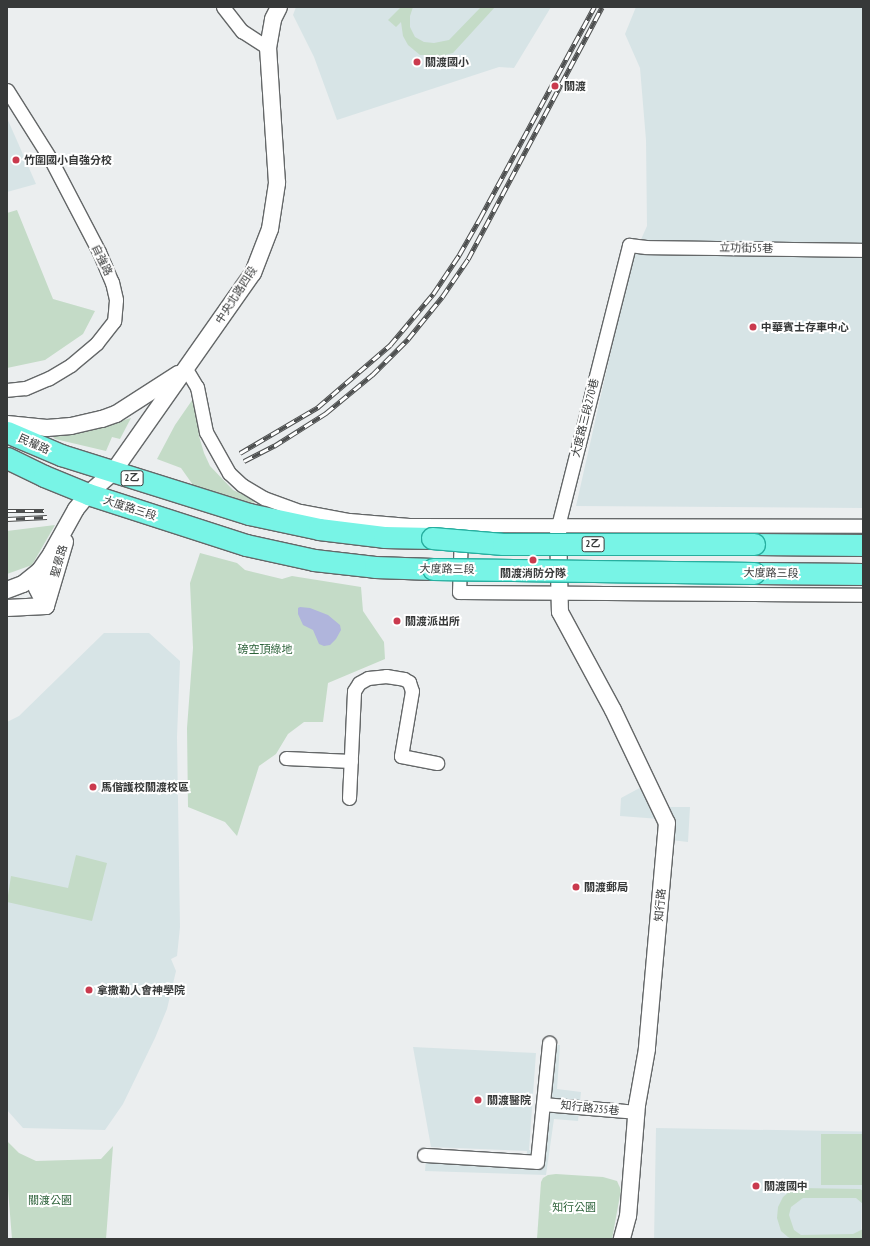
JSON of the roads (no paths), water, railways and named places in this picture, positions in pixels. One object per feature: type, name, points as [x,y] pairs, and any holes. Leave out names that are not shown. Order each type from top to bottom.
[{"type":"main road","name":"民權路","points":[[7,432],[60,455],[113,472]]},
{"type":"main road","name":"大度路三段","points":[[7,458],[44,476],[88,494],[246,545],[322,560],[375,567],[433,569],[863,574]]},
{"type":"main road","name":"2乙","points":[[113,472],[249,514],[320,529],[384,537],[432,538],[503,544],[863,545]]},
{"type":"street","points":[[223,7],[242,30],[268,48]]},
{"type":"street","name":"中央北路四段","points":[[71,516],[88,494],[113,472],[253,274],[270,229],[277,183],[268,48],[273,19],[279,7]]},
{"type":"street","name":"自強路","points":[[7,90],[52,160],[99,252],[112,282],[116,300],[114,321],[97,344],[71,365],[49,378],[26,388],[7,390]]},
{"type":"street","name":"立功街55巷","points":[[629,245],[646,247],[863,250]]},
{"type":"street","name":"大度路三段270巷","points":[[559,594],[558,526],[629,245]]},
{"type":"street","points":[[7,424],[46,428],[70,426],[102,419],[116,414],[186,369],[197,386],[206,432],[229,473],[242,485],[264,498],[307,513],[356,521],[409,525],[863,526]]},
{"type":"street","points":[[7,608],[46,606],[37,588],[71,516]]},
{"type":"street","name":"聖景路","points":[[46,606],[71,516]]},
{"type":"street","name":"大度路三段","points":[[461,525],[459,592],[863,596]]},
{"type":"street","points":[[7,590],[23,584],[40,570],[52,554]]},
{"type":"street","name":"知行路","points":[[559,594],[560,612],[613,710],[667,823],[647,1049],[637,1112],[628,1216],[622,1239]]},
{"type":"street","points":[[349,798],[354,691],[358,683],[368,678],[386,676],[404,678],[409,682],[412,691],[401,756],[437,763]]},
{"type":"street","points":[[286,758],[351,762]]},
{"type":"street","points":[[424,1155],[537,1162],[549,1043]]},
{"type":"street","name":"知行路235巷","points":[[543,1104],[637,1112]]},
{"type":"water","points":[[298,608],[310,608],[328,615],[340,625],[341,630],[336,639],[330,645],[324,646],[319,644],[313,630],[303,625],[298,614]]},
{"type":"railway","points":[[240,453],[318,407],[390,345],[433,294],[459,255],[480,218],[594,7]]},
{"type":"railway","points":[[244,461],[274,446],[326,413],[372,375],[408,339],[442,297],[468,259],[602,7]]},
{"type":"railway","points":[[7,511],[44,511]]},
{"type":"railway","points":[[7,519],[47,517]]},
{"type":"place","name":"關渡國小","points":[[417,62]]},
{"type":"place","name":"關渡","points":[[555,86]]},
{"type":"place","name":"竹圍國小自強分校","points":[[16,160]]},
{"type":"place","name":"中華賓士存車中心","points":[[753,327]]},
{"type":"place","name":"關渡消防分隊","points":[[533,560]]},
{"type":"place","name":"關渡派出所","points":[[397,621]]},
{"type":"place","name":"馬偕護校關渡校區","points":[[93,787]]},
{"type":"place","name":"關渡郵局","points":[[576,887]]},
{"type":"place","name":"拿撒勒人會神學院","points":[[89,990]]},
{"type":"place","name":"關渡醫院","points":[[478,1100]]},
{"type":"place","name":"關渡國中","points":[[756,1186]]},
{"type":"park label","name":"磅空頂綠地","points":[[265,649]]},
{"type":"park label","name":"關渡公園","points":[[50,1200]]},
{"type":"park label","name":"知行公園","points":[[574,1207]]}]
